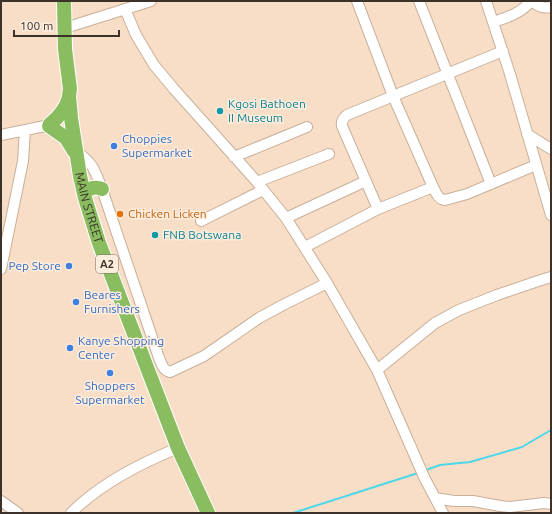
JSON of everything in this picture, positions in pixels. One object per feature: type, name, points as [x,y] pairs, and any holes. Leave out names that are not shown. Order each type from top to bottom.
[{"type":"highway","name":"MAIN STREET","points":[[64,1],[65,49],[70,89],[69,96],[72,123],[84,192],[99,243],[178,448],[208,513]]},
{"type":"highway","points":[[69,96],[66,107],[59,116],[48,125],[66,138],[77,155]]},
{"type":"highway","points":[[84,192],[92,188],[102,189]]},
{"type":"street","points":[[65,28],[151,1]]},
{"type":"street","points":[[357,1],[393,96],[439,198],[445,200],[467,194],[536,165]]},
{"type":"street","points":[[419,1],[491,184]]},
{"type":"street","points":[[486,1],[503,51],[551,215]]},
{"type":"street","points":[[493,22],[518,13],[531,1],[544,8],[551,7]]},
{"type":"street","points":[[125,9],[136,35],[154,65],[260,186],[286,218],[305,247],[377,370],[443,513]]},
{"type":"street","points":[[378,209],[341,123],[344,117],[503,51]]},
{"type":"street","points":[[1,135],[48,125],[61,128],[72,123]]},
{"type":"street","points":[[234,157],[307,127]]},
{"type":"street","points":[[1,269],[23,161],[25,130]]},
{"type":"street","points":[[527,134],[551,149]]},
{"type":"street","points":[[201,221],[260,186],[329,154]]},
{"type":"street","points":[[77,155],[86,159],[94,168],[159,358],[163,368],[166,371],[170,372],[204,356],[259,318],[327,283]]},
{"type":"street","points":[[286,218],[366,181]]},
{"type":"street","points":[[305,247],[378,209],[434,187]]},
{"type":"street","points":[[377,370],[435,323],[459,310],[497,295],[551,277]]},
{"type":"street","points":[[71,513],[87,498],[113,481],[156,457],[178,448]]},
{"type":"street","points":[[436,498],[454,501],[473,501],[510,507],[544,503],[551,504]]},
{"type":"street","points":[[1,501],[18,513]]},
{"type":"waterway","points":[[426,470],[440,465],[470,462],[522,447],[551,430]]},
{"type":"waterway","points":[[293,513],[418,473]]},
{"type":"place","name":"Kgosi Bathoen II Museum","points":[[220,111]]},
{"type":"place","name":"Choppies Supermarket","points":[[114,146]]},
{"type":"place","name":"Chicken Licken","points":[[120,214]]},
{"type":"place","name":"FNB Botswana","points":[[155,235]]},
{"type":"place","name":"Pep Store","points":[[69,266]]},
{"type":"place","name":"Beares Furnishers","points":[[76,302]]},
{"type":"place","name":"Kanye Shopping Center","points":[[70,348]]},
{"type":"place","name":"Shoppers Supermarket","points":[[110,373]]}]
